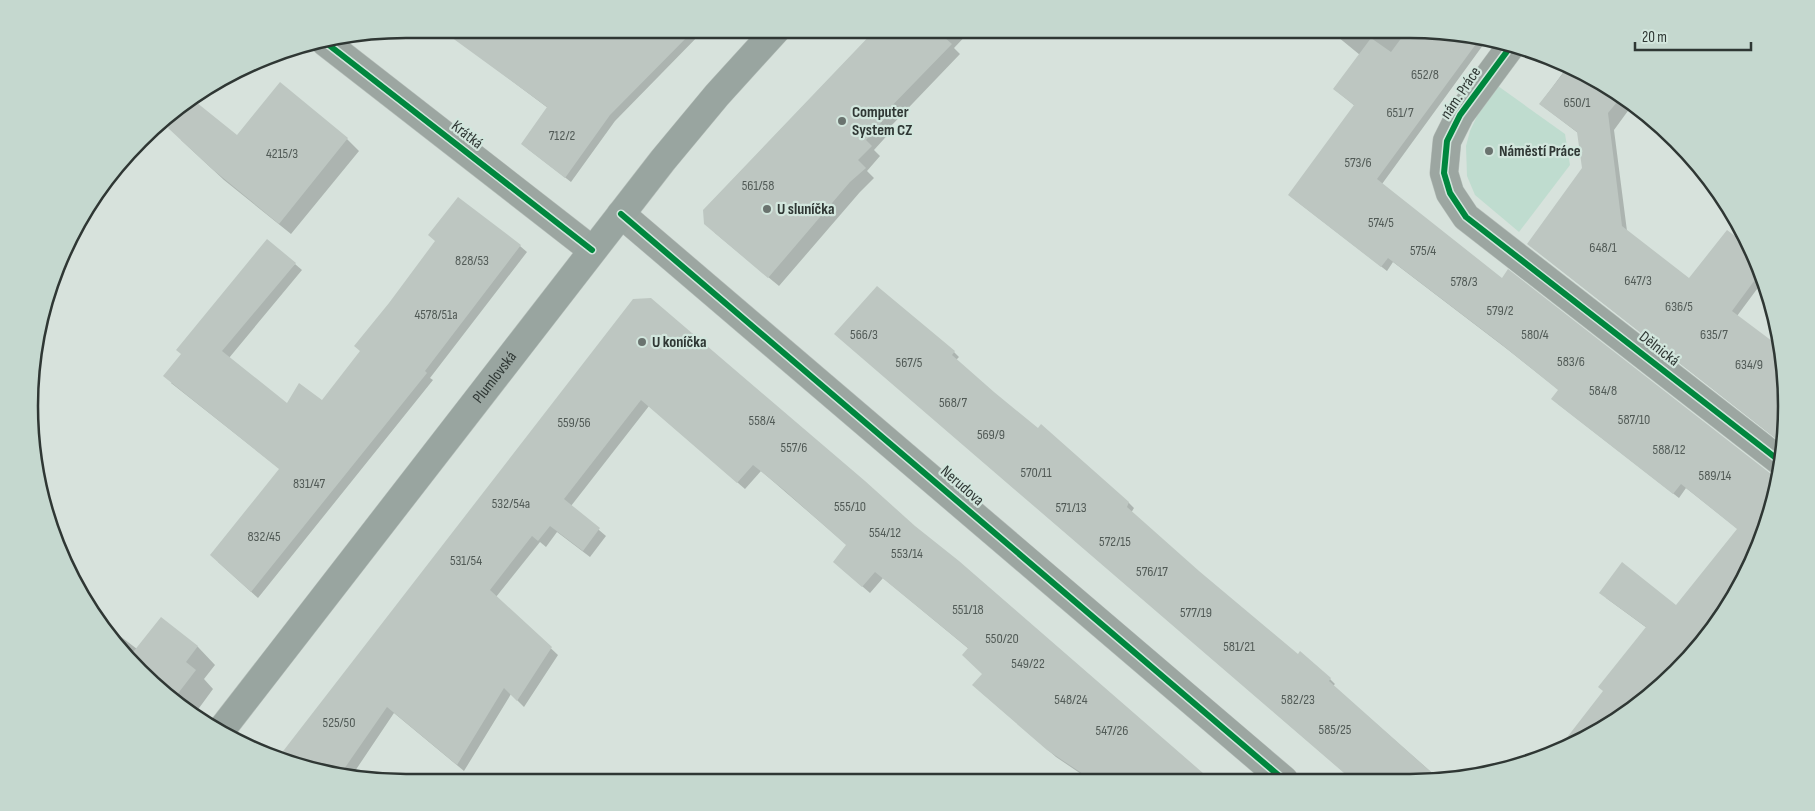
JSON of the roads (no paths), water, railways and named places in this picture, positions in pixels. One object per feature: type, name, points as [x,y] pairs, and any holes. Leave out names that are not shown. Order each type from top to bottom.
[{"type":"main road","name":"Plumlovská","points":[[224,726],[592,250],[717,95],[769,38]]},
{"type":"street","name":"Krátká","points":[[330,46],[592,250]]},
{"type":"street","name":"nám. Práce","points":[[1505,54],[1460,114],[1447,141],[1444,173],[1450,193],[1466,217],[1519,257]]},
{"type":"street","name":"Nerudova","points":[[621,214],[1277,774]]},
{"type":"street","name":"Dělnická","points":[[1519,257],[1774,456]]},
{"type":"place","name":"Computer System CZ","points":[[842,121]]},
{"type":"place","name":"Náměstí Práce","points":[[1489,151]]},
{"type":"place","name":"U sluníčka","points":[[767,209]]},
{"type":"place","name":"U koníčka","points":[[642,342]]}]
